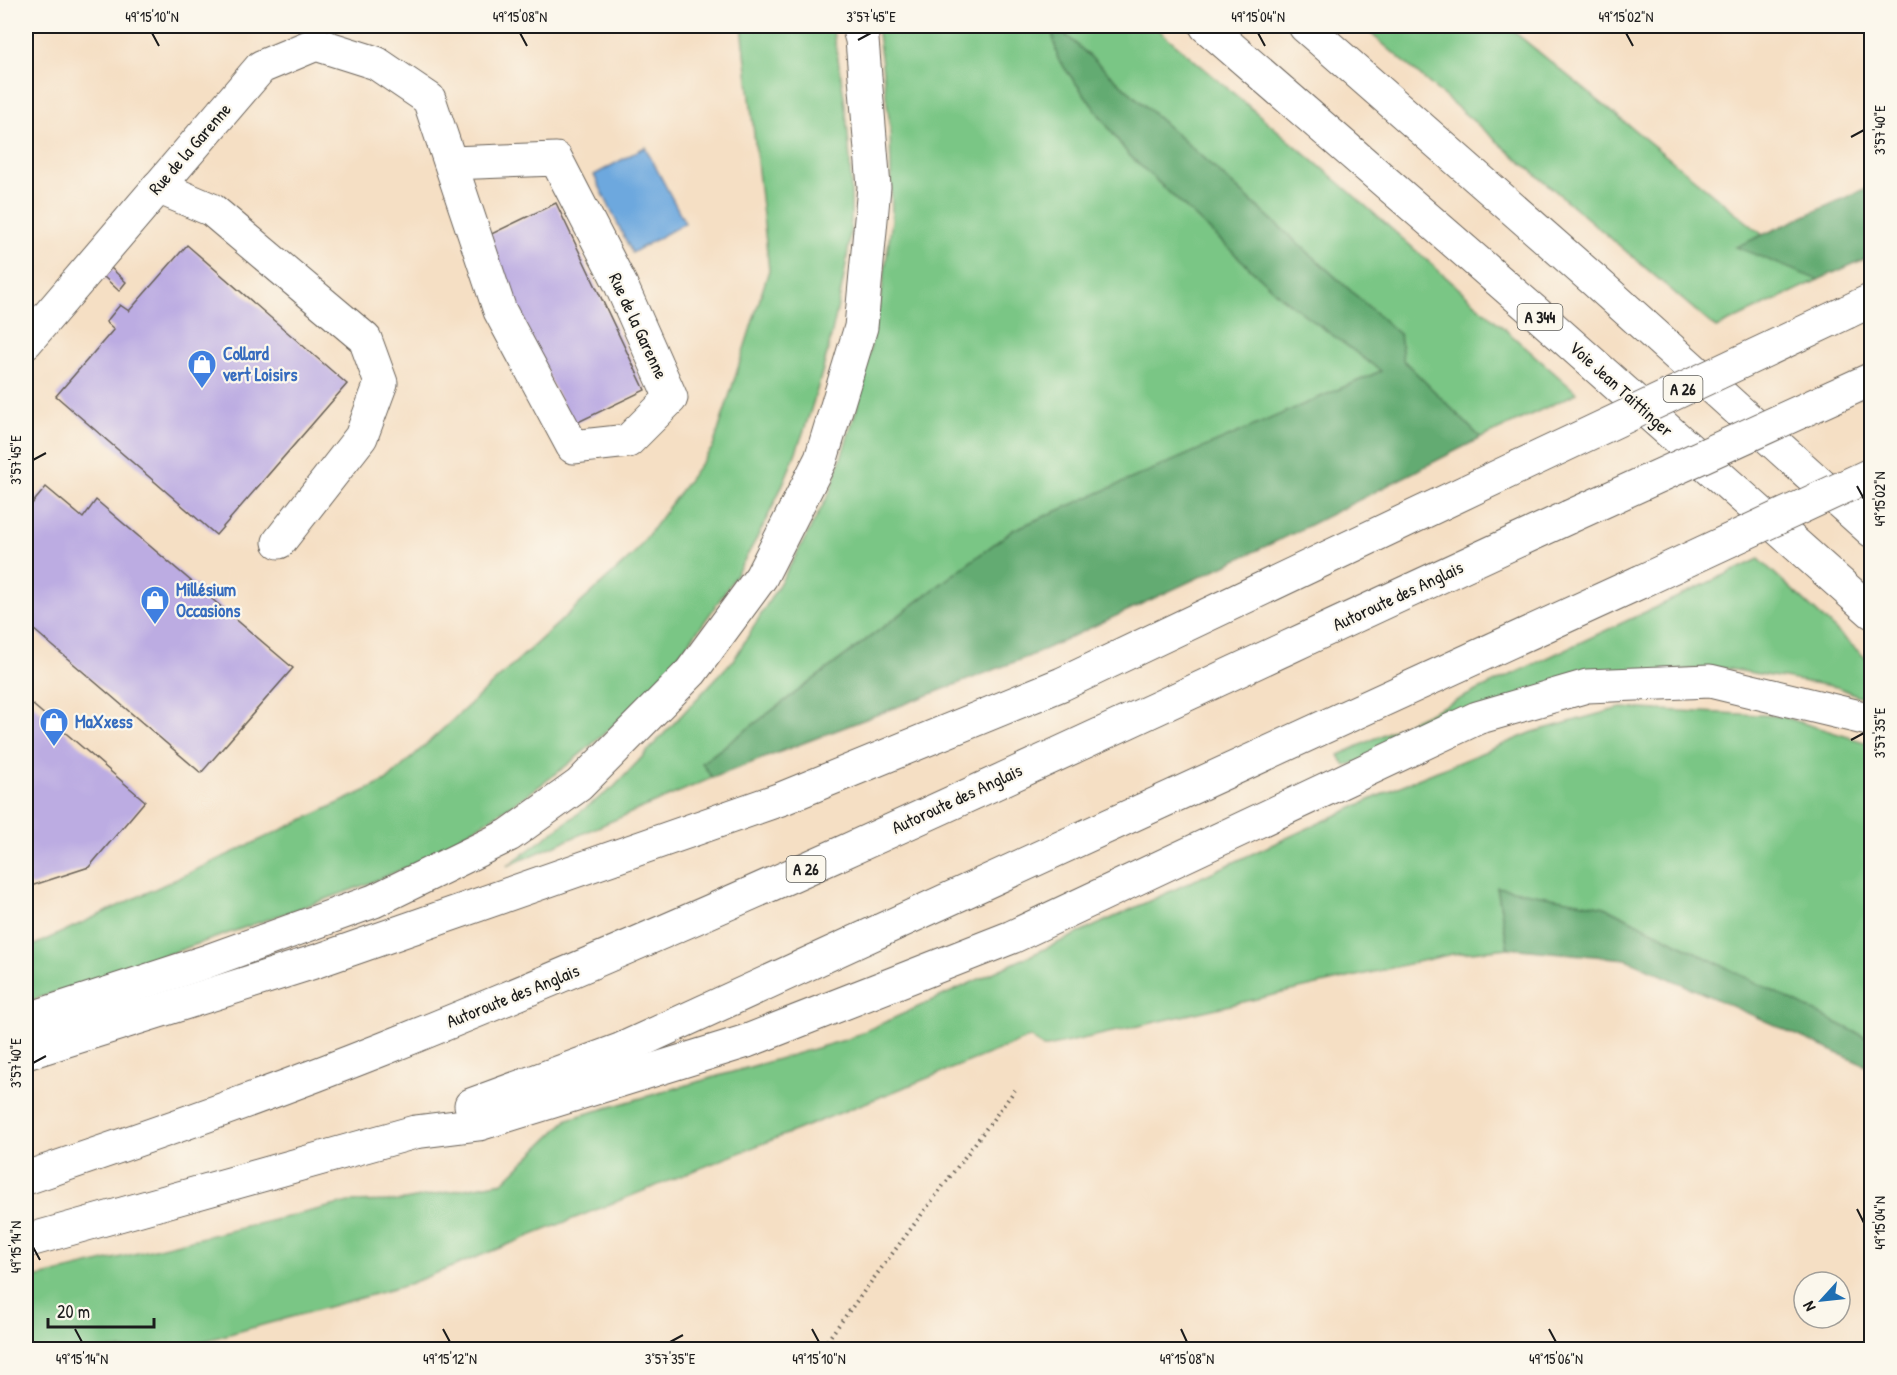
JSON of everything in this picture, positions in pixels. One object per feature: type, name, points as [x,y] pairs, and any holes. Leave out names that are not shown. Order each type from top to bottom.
[{"type":"main road","points":[[26,1020],[205,962],[374,901],[509,835],[579,785],[691,672],[761,577],[821,459],[861,327],[874,187],[862,39],[858,26]]},
{"type":"main road","name":"Voie Jean Taittinger","points":[[1206,26],[1535,312],[1872,612]]},
{"type":"main road","points":[[1305,26],[1595,281],[1872,531]]},
{"type":"main road","name":"Rue de la Garenne","points":[[26,342],[261,67],[316,44],[376,63],[429,99],[500,311],[573,447],[628,441],[671,398],[621,285],[556,159],[451,163]]},
{"type":"main road","points":[[158,187],[212,210],[365,339],[381,383],[361,437],[279,543]]},
{"type":"main road","name":"A 26","points":[[26,1053],[317,961],[781,799],[1062,684],[1859,306]]},
{"type":"main road","name":"Autoroute des Anglais","points":[[26,1178],[149,1136],[379,1051],[595,962],[844,852],[1872,379]]},
{"type":"main road","points":[[415,1132],[468,1107],[620,1050],[1872,474]]},
{"type":"main road","points":[[26,1241],[415,1132],[479,1124],[747,1041],[1012,937],[1477,718],[1587,686],[1710,681],[1872,720]]},
{"type":"path","points":[[820,1350],[1015,1090]]},
{"type":"green space","points":[[742,26],[832,26],[844,94],[849,140],[851,226],[838,306],[809,416],[780,491],[744,560],[702,625],[653,685],[597,740],[534,790],[424,859],[330,898],[26,1002],[26,949],[386,781],[634,554],[713,447],[769,270]]},
{"type":"green space","points":[[877,26],[1051,26],[1058,59],[1128,154],[1281,297],[1381,371],[1013,530],[702,763],[712,778],[507,866],[614,787],[735,658],[793,561],[831,490],[860,398],[882,291],[892,220],[890,126]]},
{"type":"green space","points":[[1051,26],[1056,26],[1400,335],[1403,360],[1481,438],[1294,533],[1030,656],[712,778],[702,763],[1013,530],[1381,371],[1281,297],[1128,154],[1058,59]]},
{"type":"green space","points":[[1056,26],[1154,26],[1343,186],[1577,393],[1481,438],[1403,360],[1400,335]]},
{"type":"green space","points":[[1362,26],[1507,26],[1818,280],[1716,328]]},
{"type":"green space","points":[[1871,186],[1871,256],[1818,280],[1736,247]]},
{"type":"green space","points":[[1759,559],[1871,663],[1871,701],[1837,687],[1723,668],[1617,673],[1345,766],[1339,755]]},
{"type":"green space","points":[[1620,708],[1780,716],[1871,744],[1871,1040],[1605,907],[1497,888],[1508,948],[1452,954],[1043,1048],[1031,1037],[404,1286],[175,1349],[26,1350],[26,1280],[349,1202],[399,1201],[503,1182],[568,1119],[848,1039],[1398,787],[1533,732]]},
{"type":"green space","points":[[1497,887],[1605,907],[1871,1040],[1871,1068],[1626,959],[1508,948]]},
{"type":"water","points":[[645,147],[685,223],[632,253],[594,175]]},
{"type":"building","points":[[556,203],[645,390],[572,425],[483,238]]},
{"type":"building","name":"Collard vert Loisirs","points":[[187,245],[347,384],[216,535],[56,396],[114,329],[106,322],[120,305],[129,311]]},
{"type":"building","points":[[111,268],[126,282],[119,291],[104,277]]},
{"type":"building","name":"Millésium Occasions","points":[[46,487],[83,518],[96,500],[293,668],[201,773],[26,623],[26,511]]},
{"type":"building","name":"MaXxess","points":[[26,699],[145,801],[89,867],[31,886],[26,882]]},
{"type":"place","name":"Collard vert Loisirs","points":[[202,390]]},
{"type":"place","name":"Millésium Occasions","points":[[155,626]]},
{"type":"place","name":"MaXxess","points":[[54,748]]}]
